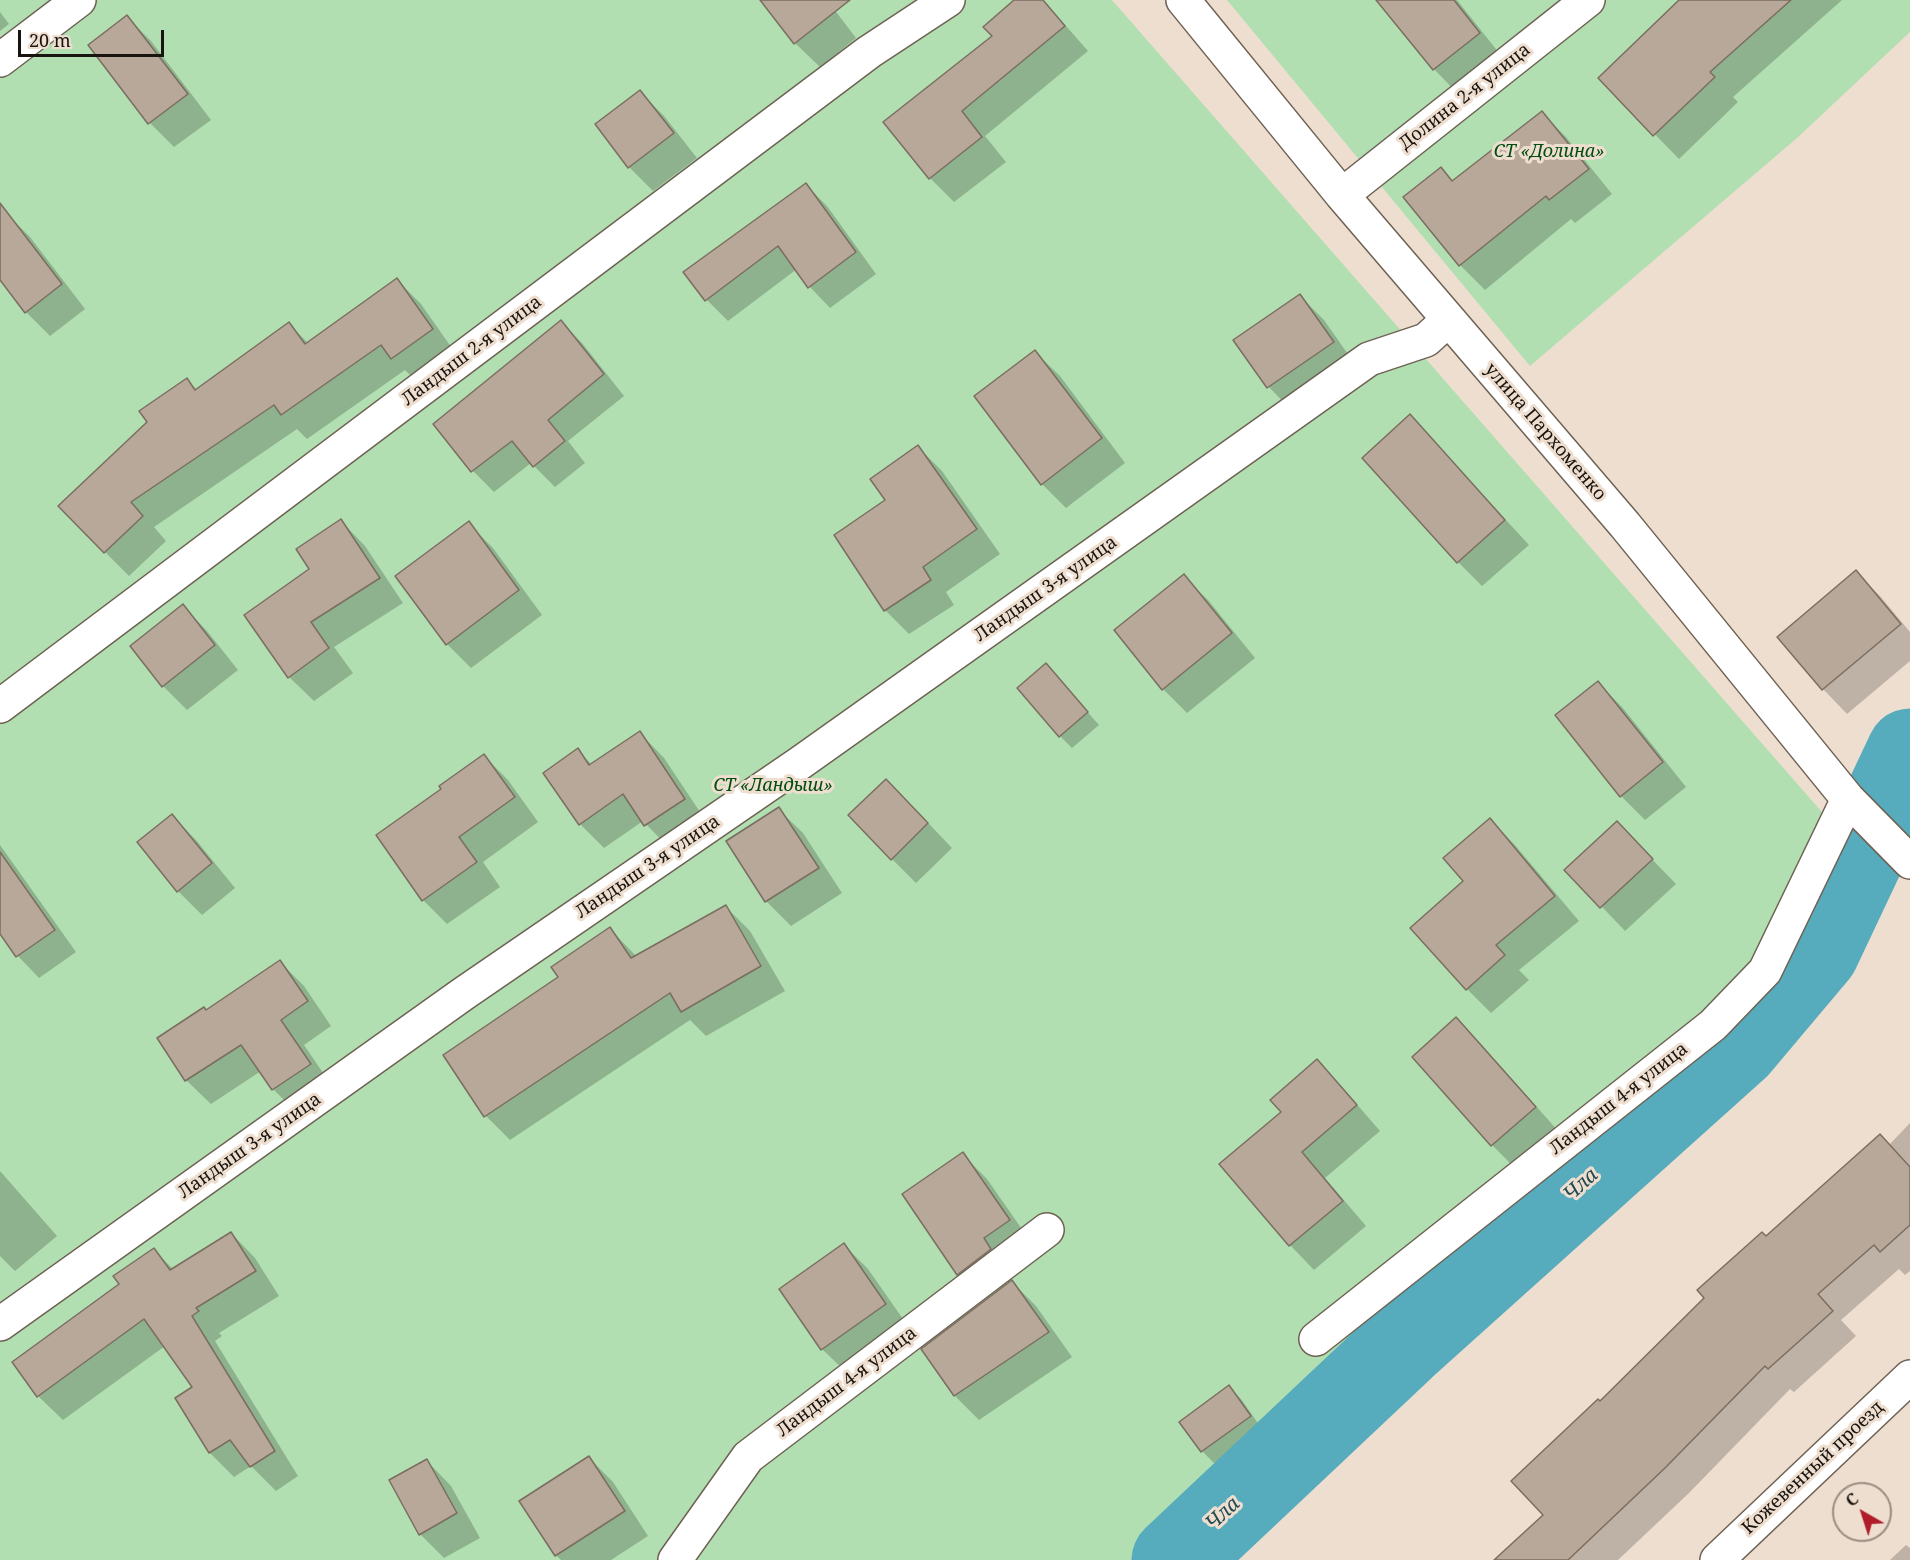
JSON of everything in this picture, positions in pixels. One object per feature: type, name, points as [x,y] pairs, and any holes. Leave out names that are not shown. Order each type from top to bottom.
[{"type":"street","points":[[0,60],[79,0]]},
{"type":"street","name":"Ландыш 2-я улица","points":[[0,706],[868,52],[948,0]]},
{"type":"street","name":"улица Пархоменко","points":[[1183,0],[1342,195],[1624,525],[1854,807],[1906,858]]},
{"type":"street","name":"Долина 2-я улица","points":[[1342,195],[1588,0]]},
{"type":"street","name":"Ландыш 3-я улица","points":[[0,1324],[463,994],[800,763],[1369,359],[1426,340],[1448,320]]},
{"type":"street","name":"Ландыш 4-я улица","points":[[1317,1339],[1713,1025],[1766,971],[1854,807]]},
{"type":"street","name":"Ландыш 4-я улица","points":[[675,1560],[748,1457],[1047,1230]]},
{"type":"street","name":"Кожевенный проезд","points":[[1717,1560],[1910,1377]]},
{"type":"green space","name":"СТ «Ландыш»","points":[[0,0],[1112,0],[1877,875],[1434,1276],[1193,1560],[0,1560]]},
{"type":"green space","name":"СТ «Долина»","points":[[1227,0],[1910,0],[1910,32],[1797,138],[1530,366]]},
{"type":"building","points":[[760,0],[850,0],[794,44]]},
{"type":"building","points":[[1014,0],[1043,0],[1065,26],[962,111],[982,137],[929,179],[883,122],[992,36],[983,27]]},
{"type":"building","points":[[1376,0],[1454,0],[1480,33],[1433,70]]},
{"type":"building","points":[[1679,0],[1791,0],[1710,72],[1715,77],[1653,136],[1598,78]]},
{"type":"building","points":[[127,15],[188,94],[148,124],[88,45]]},
{"type":"building","points":[[640,90],[674,133],[628,168],[595,124]]},
{"type":"building","points":[[1542,111],[1589,169],[1549,200],[1546,196],[1459,266],[1403,197],[1441,167],[1452,181]]},
{"type":"building","points":[[806,183],[856,252],[808,288],[778,246],[705,301],[683,272]]},
{"type":"building","points":[[0,203],[62,284],[25,313],[0,280]]},
{"type":"building","points":[[397,278],[433,329],[391,359],[381,345],[281,415],[274,405],[131,502],[143,516],[104,553],[58,506],[147,422],[139,411],[187,378],[195,390],[289,322],[305,344]]},
{"type":"building","points":[[1300,294],[1334,342],[1267,388],[1233,340]]},
{"type":"building","points":[[561,320],[604,374],[548,420],[565,441],[533,467],[512,441],[471,472],[433,424]]},
{"type":"building","points":[[1035,350],[1102,438],[1041,485],[974,396]]},
{"type":"building","points":[[1410,414],[1505,520],[1457,563],[1362,458]]},
{"type":"building","points":[[918,445],[977,529],[923,567],[931,580],[884,611],[834,535],[885,500],[870,479]]},
{"type":"building","points":[[341,519],[380,578],[311,622],[329,648],[288,678],[244,615],[309,569],[296,549]]},
{"type":"building","points":[[469,521],[519,590],[446,645],[395,576]]},
{"type":"building","points":[[1856,570],[1901,624],[1822,690],[1777,637]]},
{"type":"building","points":[[1184,574],[1232,633],[1162,690],[1114,630]]},
{"type":"building","points":[[183,604],[215,645],[162,687],[130,646]]},
{"type":"building","points":[[1046,663],[1088,712],[1059,737],[1017,688]]},
{"type":"building","points":[[1598,681],[1663,762],[1620,797],[1555,715]]},
{"type":"building","points":[[640,731],[685,799],[644,826],[623,794],[579,825],[543,773],[578,748],[589,765]]},
{"type":"building","points":[[484,754],[515,797],[459,837],[477,862],[422,901],[376,835],[441,789],[439,786]]},
{"type":"building","points":[[886,779],[928,823],[891,860],[848,815]]},
{"type":"building","points":[[779,807],[819,868],[765,902],[726,841]]},
{"type":"building","points":[[172,814],[212,863],[177,892],[137,842]]},
{"type":"building","points":[[1490,818],[1555,896],[1496,945],[1505,955],[1466,990],[1410,928],[1463,881],[1443,858]]},
{"type":"building","points":[[1617,821],[1653,859],[1600,908],[1564,870]]},
{"type":"building","points":[[0,852],[55,930],[16,957],[0,934]]},
{"type":"building","points":[[726,905],[761,966],[681,1012],[670,993],[484,1117],[443,1055],[558,977],[551,967],[610,927],[631,958]]},
{"type":"building","points":[[280,960],[308,1001],[281,1020],[311,1064],[272,1090],[241,1045],[185,1081],[157,1038],[204,1007],[206,1010]]},
{"type":"building","points":[[1456,1017],[1536,1107],[1491,1146],[1412,1057]]},
{"type":"building","points":[[1317,1059],[1357,1105],[1302,1152],[1343,1201],[1289,1246],[1219,1164],[1281,1112],[1270,1100]]},
{"type":"building","points":[[1880,1134],[1910,1167],[1910,1225],[1880,1252],[1874,1245],[1818,1294],[1833,1311],[1768,1369],[1765,1366],[1665,1468],[1568,1560],[1494,1560],[1543,1515],[1511,1481],[1598,1399],[1600,1401],[1704,1298],[1697,1290],[1762,1232],[1766,1236]]},
{"type":"building","points":[[963,1152],[1010,1220],[984,1238],[991,1249],[957,1275],[902,1194]]},
{"type":"building","points":[[231,1232],[256,1271],[196,1308],[199,1311],[192,1316],[275,1451],[250,1467],[230,1440],[209,1453],[175,1398],[192,1387],[144,1319],[37,1397],[12,1362],[119,1284],[113,1276],[154,1248],[170,1270]]},
{"type":"building","points":[[844,1243],[886,1304],[821,1350],[779,1289]]},
{"type":"building","points":[[1012,1280],[1049,1332],[954,1396],[921,1349]]},
{"type":"building","points":[[1229,1385],[1251,1416],[1201,1452],[1179,1422]]},
{"type":"building","points":[[589,1456],[625,1511],[555,1556],[519,1501]]},
{"type":"building","points":[[427,1459],[457,1513],[419,1535],[389,1480]]},
{"type":"waterway","name":"Чла","points":[[1175,1560],[1402,1346],[1736,1046],[1816,951],[1910,752]]}]
